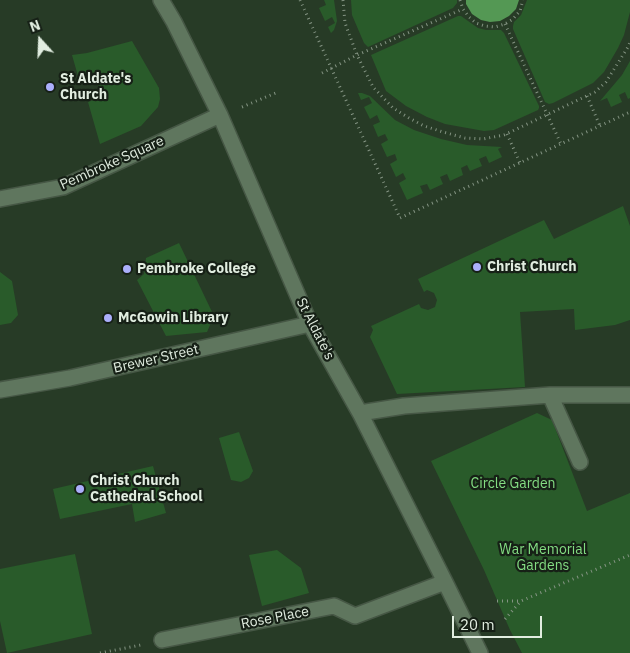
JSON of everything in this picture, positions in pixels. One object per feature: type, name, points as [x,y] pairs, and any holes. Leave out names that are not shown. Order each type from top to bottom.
[{"type":"street","name":"St Aldate's","points":[[161,0],[220,114],[310,324],[360,413],[480,653]]},
{"type":"street","name":"Pembroke Square","points":[[0,199],[63,187],[220,114]]},
{"type":"street","name":"Brewer Street","points":[[0,390],[70,378],[310,324]]},
{"type":"street","points":[[360,413],[404,406],[550,395],[630,394]]},
{"type":"street","points":[[550,395],[580,462]]},
{"type":"street","name":"Rose Place","points":[[162,640],[334,606],[355,616],[445,582]]},
{"type":"path","points":[[300,0],[400,218],[630,112]]},
{"type":"path","points":[[343,0],[345,23],[357,55],[373,87],[393,108],[409,118],[424,126],[464,138],[483,139],[507,134],[595,92],[606,82],[630,42]]},
{"type":"path","points":[[460,0],[463,9],[476,23],[495,27],[505,24],[513,18],[520,11],[523,0]]},
{"type":"path","points":[[322,73],[357,55],[463,9]]},
{"type":"path","points":[[505,24],[561,144]]},
{"type":"path","points":[[241,107],[278,92]]},
{"type":"path","points":[[587,96],[600,126]]},
{"type":"path","points":[[507,134],[520,163]]},
{"type":"path","points":[[497,601],[521,600],[630,555]]},
{"type":"path","points":[[505,618],[521,600]]},
{"type":"path","points":[[100,653],[162,640]]},
{"type":"green space","points":[[324,0],[334,0],[337,21],[331,33],[328,27],[335,23],[332,17],[325,21],[319,8],[326,5]]},
{"type":"green space","points":[[351,0],[457,0],[457,3],[453,8],[368,47],[364,43],[352,15]]},
{"type":"green space","points":[[527,0],[630,0],[630,12],[624,35],[604,72],[593,83],[549,104],[545,102],[513,29],[514,22],[521,15]]},
{"type":"green space","points":[[461,16],[478,28],[501,30],[504,33],[539,106],[538,110],[494,130],[484,131],[445,124],[427,117],[406,106],[386,91],[371,55]]},
{"type":"green space","points":[[132,41],[159,88],[160,99],[158,107],[141,126],[100,144],[88,102],[102,97],[95,72],[78,76],[72,55]]},
{"type":"green space","points":[[630,61],[630,98],[628,99],[625,92],[619,95],[622,102],[611,107],[607,98],[600,101],[622,75]]},
{"type":"green space","points":[[358,93],[370,96],[395,120],[414,130],[467,145],[502,147],[498,149],[502,157],[489,163],[486,156],[479,159],[482,166],[470,171],[467,165],[461,168],[463,175],[450,181],[447,174],[440,177],[443,184],[430,190],[427,184],[420,186],[423,193],[407,200],[399,183],[406,179],[403,173],[396,177],[390,164],[397,160],[395,154],[387,157],[381,144],[388,140],[385,134],[378,137],[373,125],[380,122],[377,115],[370,119],[364,107],[372,103],[369,97],[361,100]]},
{"type":"green space","points":[[623,206],[630,226],[630,320],[615,325],[575,330],[574,309],[520,312],[525,387],[397,394],[370,337],[373,330],[371,326],[419,304],[421,308],[428,310],[435,307],[437,300],[434,293],[427,290],[424,292],[418,279],[544,220],[554,239]]},
{"type":"green space","points":[[179,243],[214,316],[207,332],[166,336],[137,280],[144,274],[146,258]]},
{"type":"green space","points":[[0,272],[12,281],[18,315],[11,323],[0,325]]},
{"type":"green space","points":[[537,413],[552,420],[587,511],[630,493],[630,653],[522,653],[431,461]]},
{"type":"green space","points":[[239,432],[253,471],[249,478],[241,482],[231,480],[219,438]]},
{"type":"green space","points":[[153,466],[166,513],[135,522],[132,504],[60,519],[53,489]]},
{"type":"green space","points":[[277,550],[301,568],[309,593],[262,606],[249,555]]},
{"type":"green space","points":[[75,554],[92,634],[7,653],[0,621],[0,569]]},
{"type":"shaded area","points":[[466,0],[519,0],[516,9],[509,16],[500,21],[490,22],[481,20],[472,14],[466,4]]},
{"type":"place","name":"St Aldate's Church","points":[[50,87]]},
{"type":"place","name":"Christ Church","points":[[477,267]]},
{"type":"place","name":"Pembroke College","points":[[127,269]]},
{"type":"place","name":"McGowin Library","points":[[108,318]]},
{"type":"place","name":"Christ Church Cathedral School","points":[[80,489]]},
{"type":"park label","name":"Circle Garden","points":[[513,484]]},
{"type":"park label","name":"War Memorial Gardens","points":[[543,558]]}]
